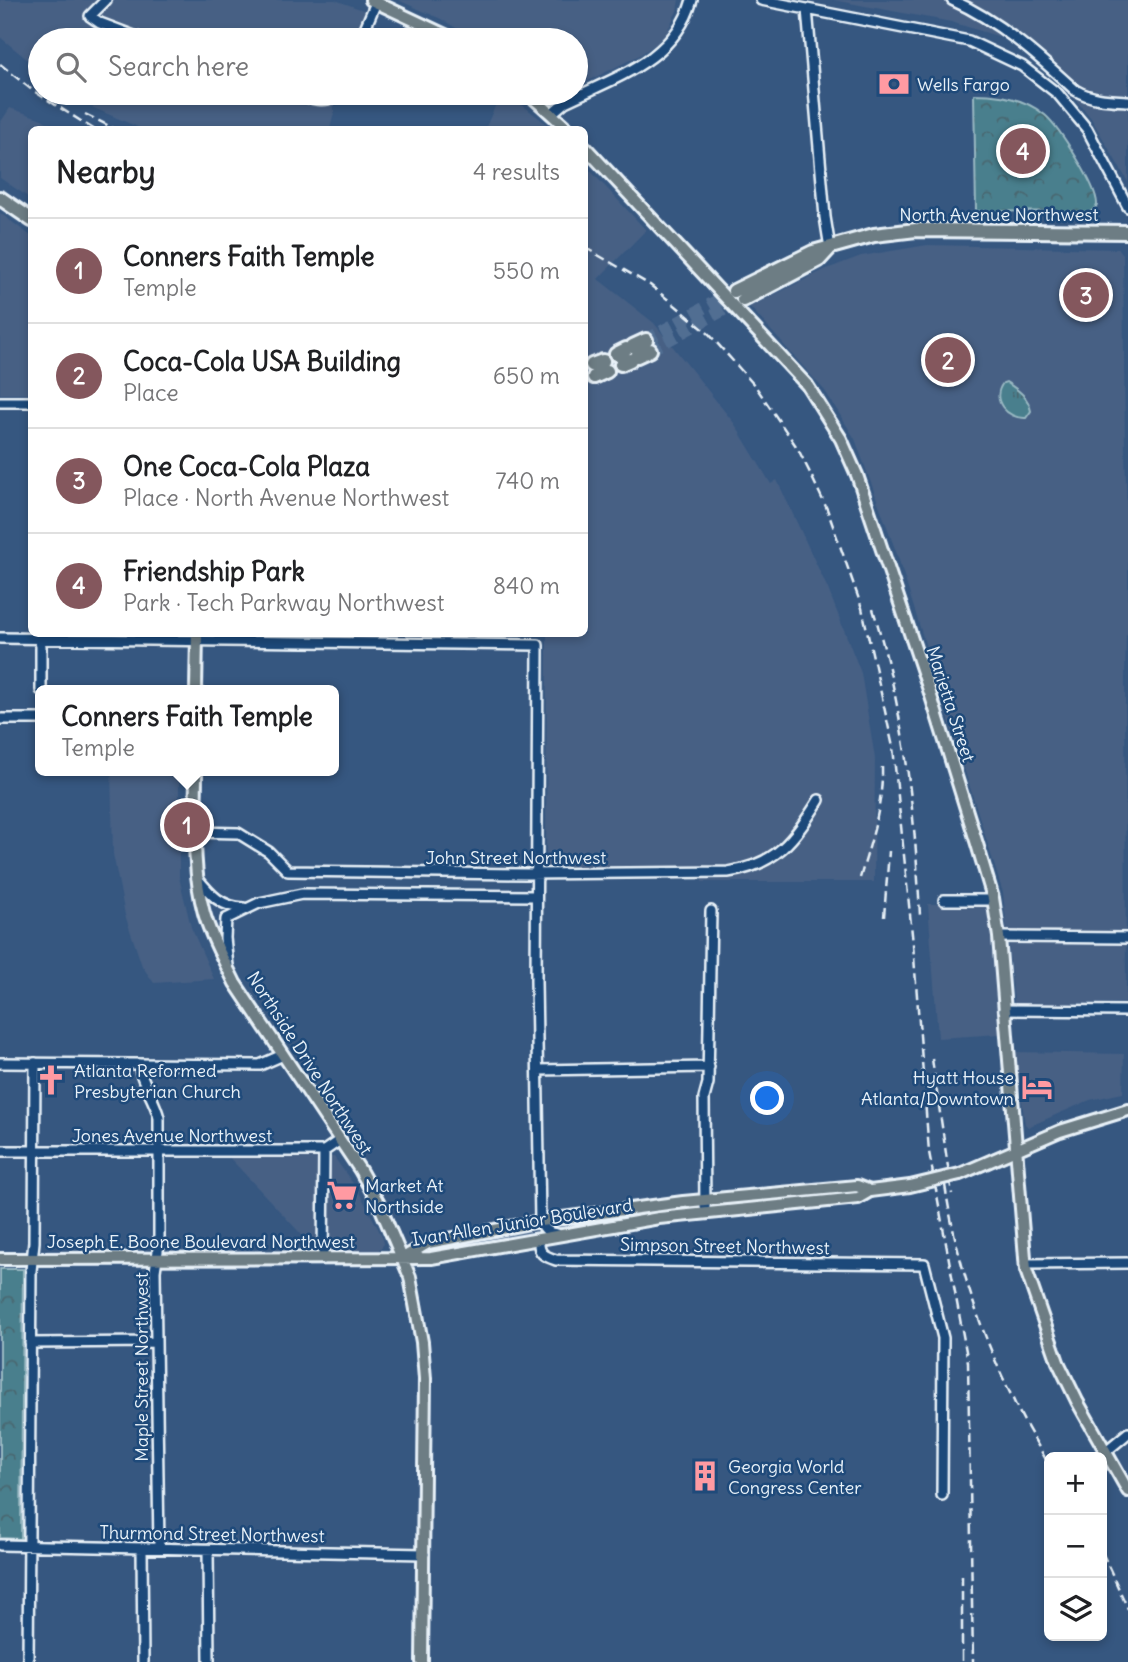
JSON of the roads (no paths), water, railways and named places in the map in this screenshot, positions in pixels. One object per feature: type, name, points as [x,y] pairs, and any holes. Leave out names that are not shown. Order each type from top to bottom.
[{"type":"highway","points":[[0,198],[28,217]]},
{"type":"highway","name":"North Avenue Northwest","points":[[738,301],[788,262],[813,251],[874,236],[916,230],[1128,232]]},
{"type":"highway","points":[[627,355],[648,345]]},
{"type":"main road","points":[[374,1],[431,28]]},
{"type":"main road","points":[[542,105],[565,126]]},
{"type":"main road","name":"Marietta Street","points":[[588,150],[738,301],[825,411],[849,457],[930,693],[993,900],[999,937],[1025,1264],[1032,1291],[1058,1362],[1128,1491]]},
{"type":"main road","points":[[196,685],[197,637]]},
{"type":"main road","name":"Northside Drive Northwest","points":[[196,776],[197,878],[210,932],[228,969],[372,1191],[410,1277],[422,1342],[425,1379],[422,1662]]},
{"type":"main road","name":"Ivan Allen Junior Boulevard","points":[[402,1259],[431,1258],[706,1213],[858,1198],[870,1191],[923,1184],[961,1174],[1060,1131],[1128,1110]]},
{"type":"main road","name":"Ivan Allen Junior Boulevard","points":[[402,1259],[428,1242],[540,1221],[705,1200],[857,1186],[870,1191]]},
{"type":"main road","name":"Joseph E. Boone Boulevard Northwest","points":[[0,1259],[402,1259]]},
{"type":"street","points":[[106,0],[90,16],[113,28]]},
{"type":"street","points":[[588,90],[660,52],[684,24],[692,0]]},
{"type":"street","points":[[761,0],[969,41],[1022,66],[1058,94],[1087,129],[1128,207]]},
{"type":"street","points":[[952,0],[994,23],[1026,45],[1075,90],[1095,99],[1128,101]]},
{"type":"street","points":[[364,28],[374,1]]},
{"type":"street","points":[[807,9],[830,248]]},
{"type":"street","points":[[552,113],[561,105]]},
{"type":"street","points":[[0,402],[28,402]]},
{"type":"street","points":[[0,638],[28,637]]},
{"type":"street","points":[[38,637],[41,685]]},
{"type":"street","points":[[197,637],[372,638],[538,645],[536,896],[540,1221],[543,1228],[551,1234],[569,1234]]},
{"type":"street","points":[[0,719],[35,719]]},
{"type":"street","name":"John Street Northwest","points":[[195,832],[238,834],[269,852],[288,871],[728,872],[763,863],[789,843],[818,800]]},
{"type":"street","points":[[197,878],[217,901],[246,908]]},
{"type":"street","points":[[228,969],[224,925],[226,919],[246,908],[302,894],[536,896]]},
{"type":"street","points":[[944,900],[993,900]]},
{"type":"street","points":[[706,1213],[704,1098],[709,1067],[711,912]]},
{"type":"street","points":[[999,937],[1128,937]]},
{"type":"street","points":[[1004,1010],[1128,1011]]},
{"type":"street","points":[[0,1063],[260,1065],[283,1055]]},
{"type":"street","points":[[28,1662],[35,1063]]},
{"type":"street","name":"Maple Street Northwest","points":[[138,1064],[157,1105],[159,1118],[156,1342],[159,1548]]},
{"type":"street","points":[[538,1070],[709,1067]]},
{"type":"street","points":[[323,1259],[324,1152],[340,1140]]},
{"type":"street","name":"Jones Avenue Northwest","points":[[0,1151],[324,1152]]},
{"type":"street","name":"Simpson Street Northwest","points":[[539,1240],[538,1249],[542,1255],[556,1260],[924,1264],[943,1338],[942,1495]]},
{"type":"street","points":[[1025,1264],[1128,1263]]},
{"type":"street","points":[[30,1343],[156,1342]]},
{"type":"street","points":[[1105,1451],[1128,1433]]},
{"type":"street","name":"Thurmond Street Northwest","points":[[0,1545],[424,1555]]},
{"type":"street","points":[[142,1548],[143,1662]]},
{"type":"street","points":[[208,1549],[209,1662]]},
{"type":"tunnel","points":[[646,340],[734,291]]},
{"type":"tunnel","points":[[650,350],[742,300]]},
{"type":"railway","points":[[0,64],[28,87]]},
{"type":"railway","points":[[56,105],[89,126]]},
{"type":"railway","points":[[85,114],[109,126]]},
{"type":"railway","points":[[588,249],[650,285],[676,306],[709,334],[756,387],[798,449],[810,473],[827,509],[862,608],[893,747],[913,944],[929,1152],[968,1362],[973,1662]]},
{"type":"railway","points":[[873,609],[893,685],[906,761],[920,916]]},
{"type":"railway","points":[[860,878],[878,810],[882,767]]},
{"type":"railway","points":[[884,917],[889,851]]},
{"type":"railway","points":[[932,1059],[952,1194]]},
{"type":"railway","points":[[945,1185],[963,1268],[980,1321],[1017,1408],[1044,1456]]},
{"type":"railway","points":[[1107,1563],[1128,1609]]},
{"type":"railway","points":[[962,1576],[962,1662]]},
{"type":"place","name":"Wells Fargo","points":[[894,84]]},
{"type":"place","name":"Friendship Park","points":[[1023,151]]},
{"type":"place","name":"One Coca-Cola Plaza","points":[[1086,295]]},
{"type":"place","name":"Coca-Cola USA Building","points":[[948,360]]},
{"type":"place","name":"Conners Faith Temple","points":[[187,825]]},
{"type":"place","name":"Atlanta Reformed Presbyterian Church","points":[[51,1080]]},
{"type":"place","name":"Hyatt House Atlanta/Downtown","points":[[1037,1087]]},
{"type":"place","name":"Market At Northside","points":[[342,1195]]},
{"type":"place","name":"Georgia World Congress Center","points":[[705,1476]]}]
